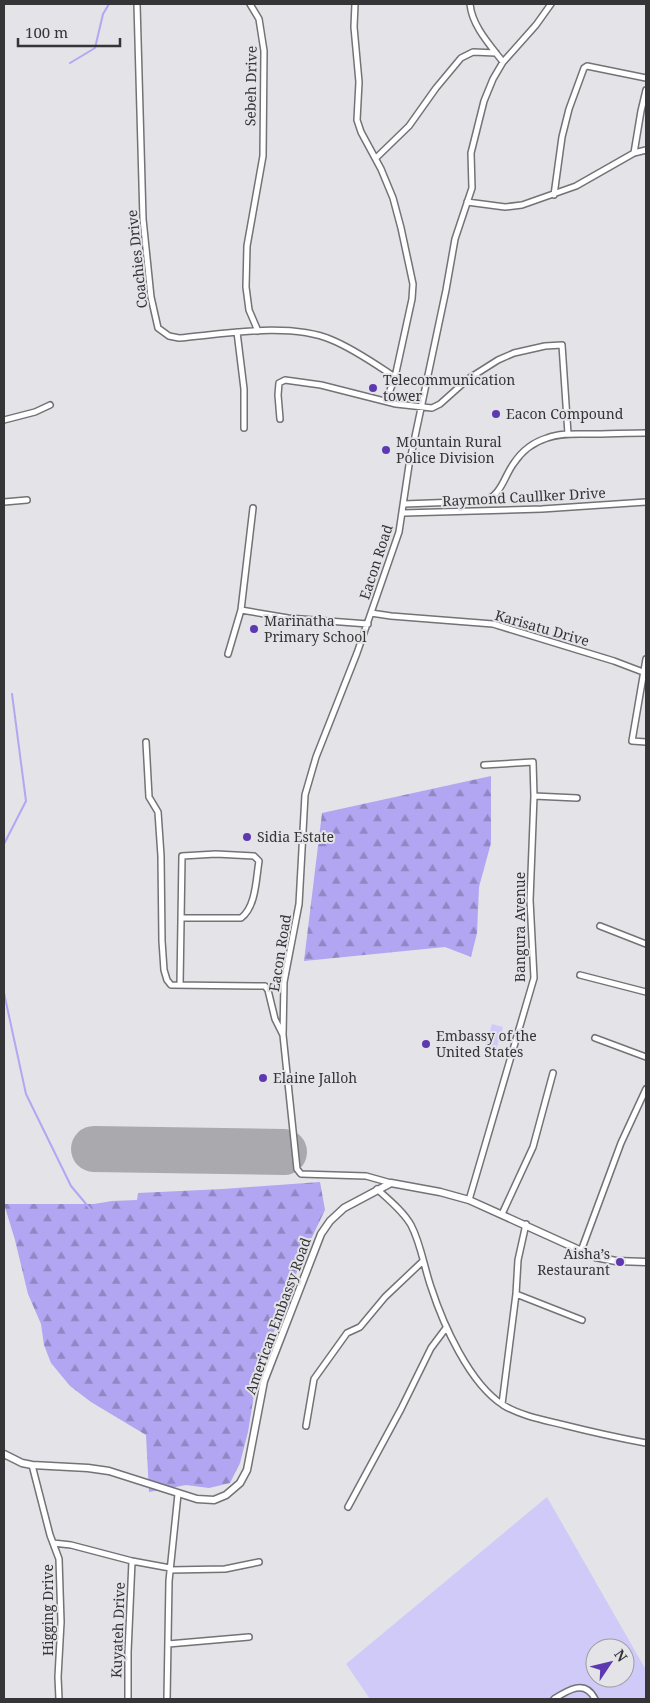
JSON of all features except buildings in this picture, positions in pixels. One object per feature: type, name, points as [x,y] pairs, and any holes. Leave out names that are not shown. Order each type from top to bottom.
[{"type":"street","name":"Coachies Drive","points":[[137,4],[143,219],[151,297],[158,328],[169,336],[179,338],[237,332],[302,332],[331,339],[395,377]]},
{"type":"street","name":"Sebeh Drive","points":[[250,4],[259,19],[264,51],[261,171],[254,199],[247,246],[246,287],[249,310],[258,331]]},
{"type":"street","points":[[355,4],[354,27],[359,82],[357,120],[361,132],[376,158],[397,210],[413,284],[412,299],[395,377],[386,401]]},
{"type":"street","points":[[470,4],[473,18],[503,62]]},
{"type":"street","name":"Eacon Road","points":[[391,1183],[366,1176],[324,1173],[300,1174],[297,1169],[283,1035],[284,982],[299,904],[305,795],[316,757],[368,624],[399,532],[409,464],[436,340],[455,239],[473,183],[471,153],[477,125],[488,91],[503,62],[551,4]]},
{"type":"street","points":[[376,158],[409,126],[436,88],[461,58],[473,52],[496,52]]},
{"type":"street","points":[[554,195],[562,137],[569,109],[584,68],[587,66],[646,78]]},
{"type":"street","points":[[634,154],[646,90]]},
{"type":"street","points":[[467,202],[505,207],[522,205],[576,186],[634,154],[646,150]]},
{"type":"street","points":[[237,332],[244,389],[244,428]]},
{"type":"street","points":[[280,419],[279,383],[285,380],[321,384],[386,401],[426,408],[436,407],[468,379],[498,360],[514,353],[545,346],[562,345],[568,434]]},
{"type":"street","points":[[4,420],[35,412],[50,405]]},
{"type":"street","points":[[404,504],[484,501],[490,499],[499,490],[512,465],[522,453],[537,442],[548,437],[568,434],[646,433]]},
{"type":"street","points":[[4,502],[27,500]]},
{"type":"street","name":"Raymond Caullker Drive","points":[[403,513],[551,508],[646,502]]},
{"type":"street","points":[[228,654],[242,610],[253,508]]},
{"type":"street","points":[[242,610],[288,618],[368,624]]},
{"type":"street","name":"Karisatu Drive","points":[[371,613],[493,624],[614,661],[643,672]]},
{"type":"street","points":[[646,659],[632,741],[646,742]]},
{"type":"street","points":[[146,742],[149,797],[158,812],[162,856],[162,941],[164,970],[167,980],[171,984],[180,985],[265,986],[268,990],[275,1019],[283,1035]]},
{"type":"street","name":"Bangura Avenue","points":[[469,1200],[534,978],[530,900],[534,796],[533,762],[484,765]]},
{"type":"street","points":[[534,796],[577,798]]},
{"type":"street","points":[[180,985],[181,918],[182,856],[216,854],[254,856],[257,858],[259,861],[251,903],[246,914],[241,918],[181,918]]},
{"type":"street","points":[[600,926],[646,944]]},
{"type":"street","points":[[580,975],[646,992]]},
{"type":"street","points":[[595,1038],[646,1057]]},
{"type":"street","points":[[502,1214],[533,1147],[553,1073]]},
{"type":"street","points":[[581,1251],[621,1143],[646,1089]]},
{"type":"street","points":[[391,1183],[440,1192],[469,1200],[526,1224],[581,1251],[606,1260],[646,1262]]},
{"type":"street","name":"American Embassy Road","points":[[4,1454],[22,1463],[32,1465],[109,1471],[197,1499],[220,1498],[233,1490],[244,1477],[249,1463],[264,1380],[321,1234],[330,1221],[344,1208],[391,1183]]},
{"type":"street","points":[[377,1189],[396,1206],[411,1224],[446,1328],[476,1378],[488,1393],[511,1409],[534,1418],[646,1443]]},
{"type":"street","points":[[502,1404],[516,1294],[518,1260],[526,1224]]},
{"type":"street","points":[[306,1426],[313,1383],[317,1375],[347,1333],[360,1327],[384,1298],[423,1261]]},
{"type":"street","points":[[516,1294],[582,1320]]},
{"type":"street","points":[[348,1507],[401,1410],[431,1348],[446,1328]]},
{"type":"street","name":"Higging Drive","points":[[32,1465],[39,1497],[58,1554],[61,1622],[58,1676],[59,1699]]},
{"type":"street","points":[[167,1699],[170,1569],[178,1494]]},
{"type":"street","points":[[53,1543],[71,1545],[170,1569],[225,1569],[259,1562]]},
{"type":"street","name":"Kuyateh Drive","points":[[128,1699],[132,1561]]},
{"type":"street","points":[[168,1644],[249,1637]]},
{"type":"street","points":[[554,1699],[569,1690],[582,1688],[590,1690],[595,1699]]},
{"type":"green space","points":[[491,776],[491,843],[479,887],[477,933],[471,957],[445,947],[304,961],[322,813]]},
{"type":"green space","points":[[320,1182],[325,1210],[303,1256],[257,1376],[248,1432],[240,1463],[230,1483],[209,1488],[186,1485],[149,1492],[146,1435],[91,1402],[70,1386],[51,1363],[44,1345],[41,1324],[28,1294],[4,1204],[94,1204],[137,1200],[138,1193]]},
{"type":"shaded area","points":[[492,1024],[503,1027],[496,1050],[485,1047]]},
{"type":"shaded area","points":[[547,1497],[628,1638],[585,1638],[585,1688],[635,1688],[635,1651],[646,1670],[646,1699],[370,1699],[346,1664]]},
{"type":"waterway","points":[[70,63],[95,48],[103,14],[109,4]]},
{"type":"waterway","points":[[4,844],[26,801],[12,694]]},
{"type":"waterway","points":[[4,993],[26,1094],[71,1186],[97,1217]]},
{"type":"runway","points":[[94,1149],[284,1152]]},
{"type":"place","name":"Telecommunication tower","points":[[373,388]]},
{"type":"place","name":"Eacon Compound","points":[[496,414]]},
{"type":"place","name":"Mountain Rural Police Division","points":[[386,450]]},
{"type":"place","name":"Marinatha Primary School","points":[[254,629]]},
{"type":"place","name":"Sidia Estate","points":[[247,837]]},
{"type":"place","name":"Embassy of the United States","points":[[426,1044]]},
{"type":"place","name":"Elaine Jalloh","points":[[263,1078]]},
{"type":"place","name":"Aisha’s Restaurant","points":[[620,1262]]}]
